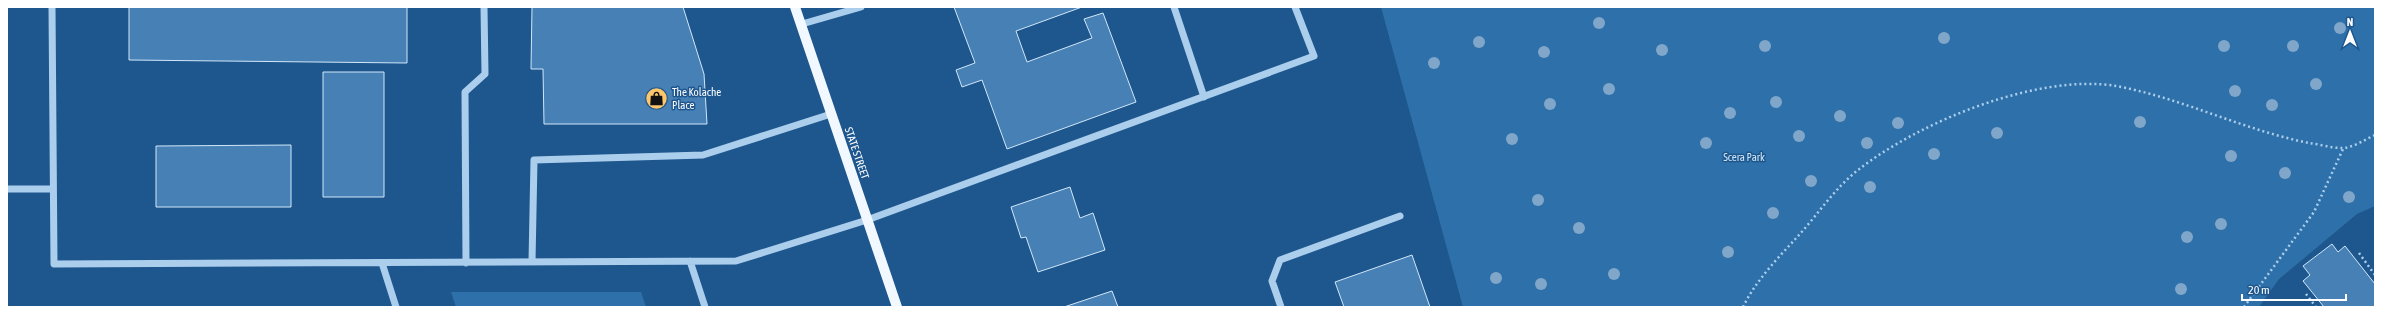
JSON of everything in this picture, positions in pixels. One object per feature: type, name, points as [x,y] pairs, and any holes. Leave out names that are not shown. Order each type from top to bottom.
[{"type":"main road","name":"STATE STREET","points":[[796,7],[897,307]]},
{"type":"lane","points":[[52,7],[54,264],[736,262],[867,220],[1314,56],[1295,7]]},
{"type":"lane","points":[[466,263],[465,92],[485,74],[484,7]]},
{"type":"lane","points":[[802,24],[861,7]]},
{"type":"lane","points":[[1174,7],[1204,97]]},
{"type":"lane","points":[[532,262],[534,160],[703,155],[831,114]]},
{"type":"lane","points":[[7,189],[53,189]]},
{"type":"lane","points":[[1281,307],[1272,281],[1280,260],[1400,216]]},
{"type":"lane","points":[[690,262],[705,307]]},
{"type":"lane","points":[[382,263],[396,307]]},
{"type":"path","points":[[1744,307],[1773,263],[1857,171],[1898,144],[1946,119],[2009,96],[2051,87],[2084,84],[2116,86],[2286,138],[2343,149],[2375,135]]},
{"type":"path","points":[[2244,307],[2314,212],[2343,149]]},
{"type":"path","points":[[2359,253],[2375,275]]},
{"type":"path","points":[[2306,294],[2316,307]]},
{"type":"green space","name":"Scera Park","points":[[1381,7],[2375,7],[2375,206],[2357,214],[2279,279],[2259,307],[1463,307]]},
{"type":"green space","points":[[451,292],[641,292],[646,307],[456,307]]},
{"type":"building","points":[[129,7],[407,7],[407,63],[129,60]]},
{"type":"building","points":[[532,7],[683,7],[704,74],[707,124],[544,124],[543,69],[531,69]]},
{"type":"building","points":[[954,7],[1082,7],[1016,31],[1027,62],[1092,38],[1084,19],[1103,13],[1136,102],[1007,149],[982,80],[962,87],[956,70],[975,63]]},
{"type":"building","points":[[323,72],[384,72],[384,197],[323,197]]},
{"type":"building","points":[[291,145],[291,207],[156,207],[156,146]]},
{"type":"building","points":[[1070,187],[1080,218],[1093,213],[1105,250],[1038,272],[1026,237],[1021,238],[1011,207]]},
{"type":"building","points":[[2332,244],[2338,252],[2345,246],[2375,284],[2375,307],[2324,307],[2303,281],[2310,275],[2303,266]]},
{"type":"building","points":[[1412,255],[1430,307],[1344,307],[1335,282]]},
{"type":"building","points":[[1112,291],[1118,307],[1064,307]]},
{"type":"place","name":"The Kolache Place","points":[[657,98]]}]
